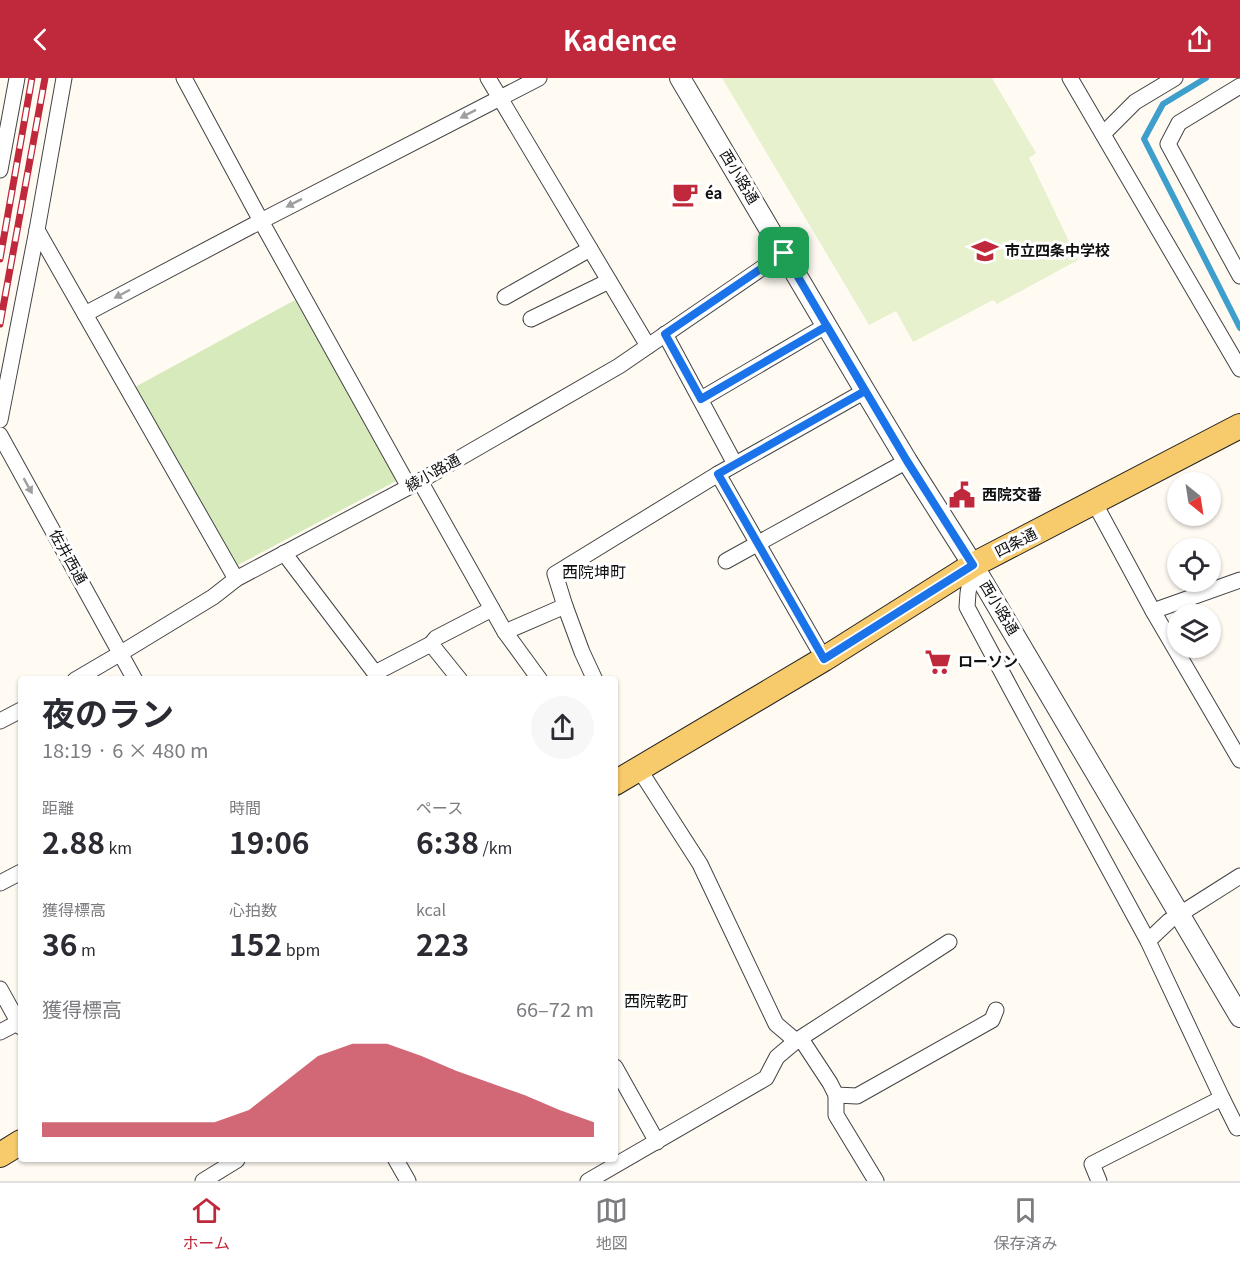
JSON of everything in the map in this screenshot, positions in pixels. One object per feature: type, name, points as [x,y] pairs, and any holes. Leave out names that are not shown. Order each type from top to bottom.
[{"type":"main road","name":"四条通","points":[[618,781],[824,659],[973,565],[1094,502],[1237,432]]},
{"type":"main road","points":[[0,1155],[18,1144]]},
{"type":"street","points":[[0,170],[3,135],[17,78]]},
{"type":"street","points":[[0,420],[64,78]]},
{"type":"street","points":[[184,78],[261,221],[414,484],[505,632],[537,676]]},
{"type":"street","points":[[488,78],[648,346]]},
{"type":"street","points":[[85,314],[539,78]]},
{"type":"street","name":"西小路通","points":[[680,78],[907,461],[973,565],[1240,1017]]},
{"type":"street","points":[[1070,78],[1240,369]]},
{"type":"street","points":[[1103,134],[1135,102],[1175,78]]},
{"type":"street","points":[[1240,86],[1179,123],[1168,144],[1240,276]]},
{"type":"street","points":[[37,230],[236,579]]},
{"type":"street","points":[[505,297],[590,249]]},
{"type":"street","name":"綾小路通","points":[[82,676],[213,597],[236,579],[414,484],[619,366],[784,253]]},
{"type":"street","points":[[531,319],[609,281]]},
{"type":"street","points":[[701,399],[827,326]]},
{"type":"street","points":[[665,334],[735,464]]},
{"type":"street","points":[[593,676],[582,652],[555,574],[718,474],[865,391]]},
{"type":"street","name":"佐井西通","points":[[0,435],[133,676]]},
{"type":"street","points":[[726,561],[907,461]]},
{"type":"street","points":[[718,474],[824,659]]},
{"type":"street","points":[[1094,502],[1153,611],[1240,760]]},
{"type":"street","points":[[284,553],[375,673],[492,609]]},
{"type":"street","points":[[973,565],[968,607],[1148,941],[1222,1098],[1237,1128],[1240,1127]]},
{"type":"street","points":[[1153,611],[1240,580]]},
{"type":"street","points":[[505,632],[565,606]]},
{"type":"street","points":[[431,644],[457,676]]},
{"type":"street","points":[[0,721],[18,712]]},
{"type":"street","points":[[639,769],[700,864],[776,1024],[796,1041],[803,1042],[830,1083],[836,1095],[836,1115],[873,1180]]},
{"type":"street","points":[[0,884],[18,874]]},
{"type":"street","points":[[1148,941],[1169,921],[1240,876]]},
{"type":"street","points":[[588,1181],[766,1078],[777,1057],[796,1041],[949,942]]},
{"type":"street","points":[[0,989],[18,1020]]},
{"type":"street","points":[[836,1095],[857,1096],[993,1020],[996,1010]]},
{"type":"street","points":[[0,1032],[18,1025]]},
{"type":"street","points":[[618,1072],[657,1142]]},
{"type":"street","points":[[1100,1181],[1092,1164],[1222,1098]]},
{"type":"street","points":[[203,1181],[234,1162]]},
{"type":"street","points":[[397,1162],[408,1181]]},
{"type":"green space","points":[[722,78],[992,78],[1036,153],[1029,158],[1078,260],[997,304],[993,300],[913,342],[896,311],[869,325]]},
{"type":"green space","points":[[295,300],[398,480],[238,565],[135,387]]},
{"type":"waterway","points":[[1206,78],[1163,104],[1144,139],[1240,328]]},
{"type":"railway","points":[[0,259],[32,78]]},
{"type":"railway","points":[[0,324],[45,78]]},
{"type":"place","name":"éa","points":[[685,194]]},
{"type":"place","name":"市立四条中学校","points":[[985,251]]},
{"type":"place","name":"西院交番","points":[[962,495]]},
{"type":"place","name":"ローソン","points":[[938,662]]},
{"type":"district","name":"西院坤町","points":[[594,572]]},
{"type":"district","name":"西院乾町","points":[[656,1001]]},
{"type":"route","points":[[784,253],[665,334],[701,399],[827,326],[907,461],[973,565],[824,659],[718,474],[865,391],[827,326],[784,253]]}]
